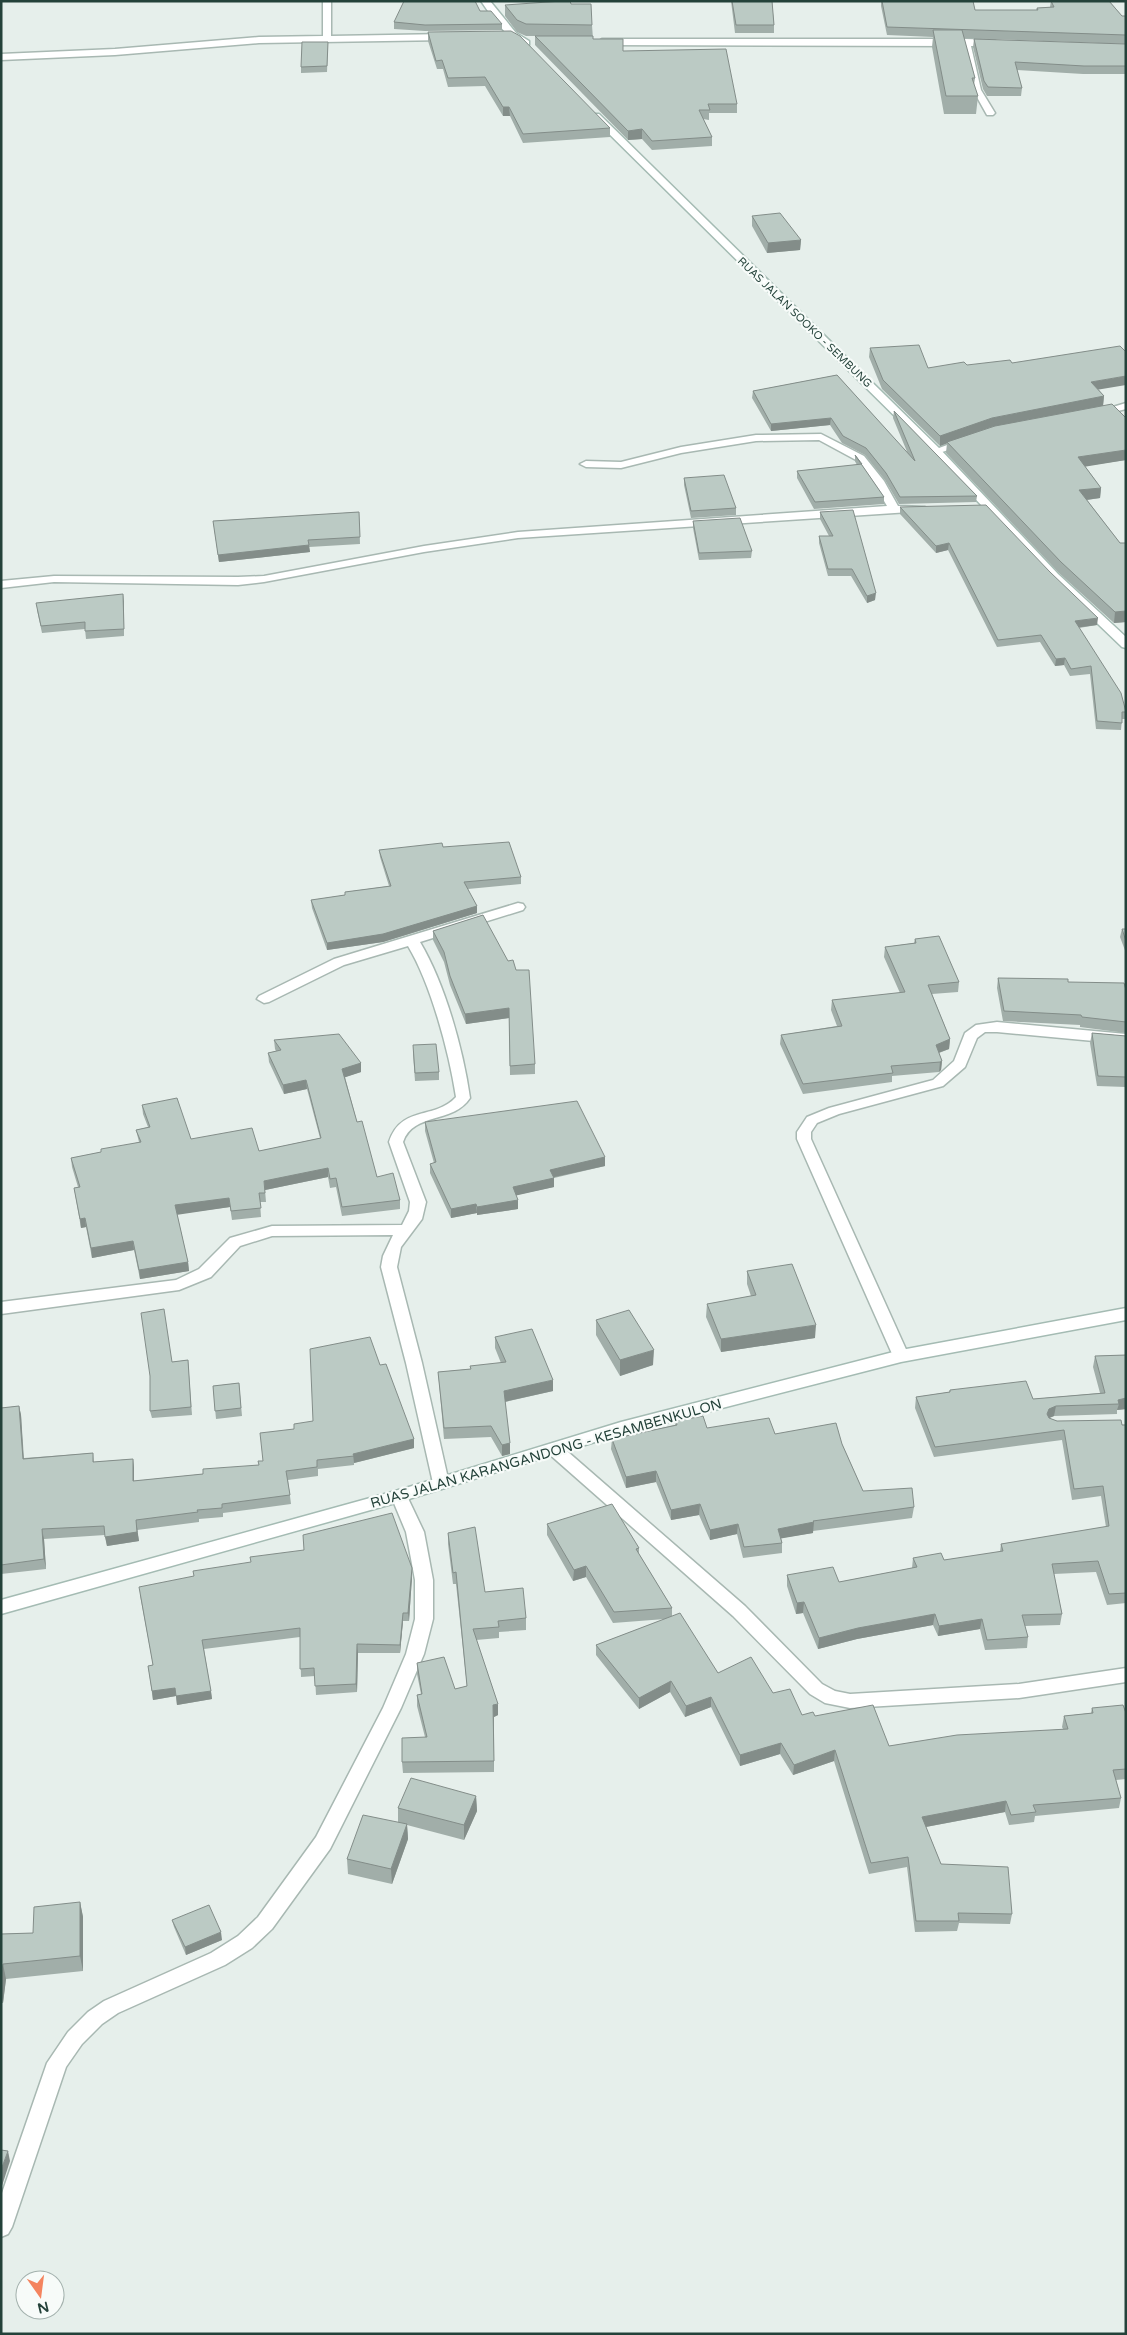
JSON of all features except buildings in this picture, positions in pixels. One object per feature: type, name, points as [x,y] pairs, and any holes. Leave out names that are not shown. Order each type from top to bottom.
[{"type":"street","points":[[327,1],[327,37]]},
{"type":"street","points":[[485,1],[508,35],[528,41],[536,54]]},
{"type":"street","points":[[1,57],[327,37],[454,36]]},
{"type":"street","points":[[591,42],[1002,43]]},
{"type":"street","points":[[966,42],[978,90],[990,113]]},
{"type":"street","name":"RUAS JALAN SOOKO - SEMBUNG","points":[[587,107],[936,451],[1054,576],[1126,644]]},
{"type":"street","points":[[1085,416],[1126,406]]},
{"type":"street","points":[[586,464],[620,465],[688,448],[756,438],[821,436],[844,447],[860,458],[878,481],[894,509]]},
{"type":"street","points":[[936,451],[973,439]]},
{"type":"street","points":[[972,508],[990,507]]},
{"type":"street","points":[[1,585],[54,579],[256,580],[518,535],[894,509],[937,509]]},
{"type":"street","points":[[264,999],[339,962],[518,907]]},
{"type":"street","points":[[412,940],[428,967],[450,1040],[463,1092],[459,1103],[454,1108],[409,1122],[397,1134],[396,1142],[418,1202],[416,1218],[404,1230],[389,1253],[389,1267],[414,1363],[441,1483]]},
{"type":"street","points":[[901,1356],[804,1139],[807,1126],[812,1120],[834,1111],[938,1083],[952,1075],[959,1067],[966,1053],[970,1036],[981,1028],[997,1027],[1126,1039]]},
{"type":"street","points":[[1,1308],[179,1285],[205,1273],[235,1242],[272,1231],[404,1230]]},
{"type":"street","name":"RUAS JALAN KARANGANDONG - KESAMBENKULON","points":[[1,1607],[399,1496],[621,1428],[901,1356],[1126,1314]]},
{"type":"street","points":[[554,1449],[739,1611],[816,1689],[830,1698],[850,1701],[1019,1691],[1126,1675]]},
{"type":"street","points":[[2,2227],[57,2063],[75,2038],[95,2018],[111,2007],[218,1959],[245,1942],[265,1923],[323,1843],[392,1708],[415,1654],[424,1618],[424,1580],[417,1542],[399,1496]]}]
